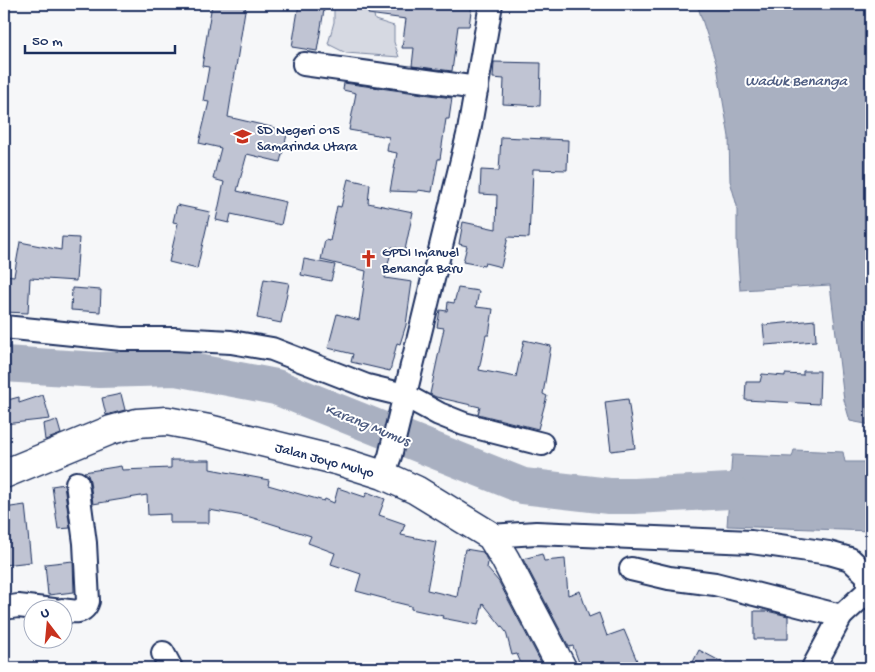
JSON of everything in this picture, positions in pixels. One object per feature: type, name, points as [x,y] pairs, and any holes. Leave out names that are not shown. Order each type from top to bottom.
[{"type":"main road","name":"Jalan Joyo Mulyo","points":[[4,474],[111,430],[136,423],[167,421],[339,461],[386,465],[416,490],[491,536],[562,668]]},
{"type":"street","points":[[386,465],[404,398],[468,131],[491,4]]},
{"type":"street","points":[[304,64],[477,88]]},
{"type":"street","points":[[4,327],[122,339],[231,342],[272,349],[367,386],[404,398],[464,424],[542,444]]},
{"type":"street","points":[[72,611],[78,612],[86,607],[88,601],[85,543],[77,483]]},
{"type":"street","points":[[491,536],[536,533],[751,542],[829,553],[850,559],[868,576],[868,591],[841,616],[813,668]]},
{"type":"street","points":[[631,569],[669,578],[715,584],[841,616]]},
{"type":"street","points":[[4,608],[22,606]]},
{"type":"shaded area","points":[[334,4],[372,4],[375,20],[394,26],[394,42],[399,57],[346,53],[328,44],[334,22]]},
{"type":"water","name":"Waduk Benanga","points":[[697,4],[871,4],[871,425],[850,421],[844,400],[830,285],[740,290],[737,206],[730,181],[729,137],[717,66]]},
{"type":"water","points":[[794,450],[843,452],[845,462],[871,462],[871,531],[727,526],[732,455],[792,457]]},
{"type":"building","points":[[212,4],[246,4],[228,117],[288,131],[280,162],[247,154],[237,191],[286,202],[281,225],[231,214],[229,223],[216,220],[224,182],[213,179],[221,148],[199,143],[209,102],[203,101],[209,67],[202,66]]},
{"type":"building","points":[[299,4],[325,4],[317,51],[292,47]]},
{"type":"building","points":[[369,4],[472,4],[469,26],[458,26],[452,71],[412,66],[414,48],[402,48],[406,19],[368,14]]},
{"type":"building","points":[[494,62],[541,63],[540,106],[503,104],[504,79],[493,78]]},
{"type":"building","points":[[344,83],[452,98],[432,192],[418,190],[418,192],[390,191],[397,153],[387,151],[389,137],[349,130],[356,93],[343,90]]},
{"type":"building","points":[[501,137],[568,140],[567,170],[533,169],[529,238],[508,237],[501,267],[485,263],[484,266],[463,262],[467,246],[459,244],[463,222],[496,229],[497,195],[480,194],[481,170],[499,171]]},
{"type":"building","points":[[348,179],[370,184],[368,203],[413,212],[405,250],[392,247],[385,278],[412,282],[406,325],[400,344],[397,343],[390,371],[351,362],[353,354],[328,348],[337,314],[359,320],[366,271],[321,260],[325,240],[330,241],[337,206],[341,207]]},
{"type":"building","points":[[177,205],[210,212],[197,269],[169,262],[178,223],[173,222]]},
{"type":"building","points":[[62,237],[79,238],[76,281],[30,278],[28,313],[4,312],[4,275],[14,276],[20,242],[61,250]]},
{"type":"building","points":[[304,259],[335,265],[331,281],[301,275]]},
{"type":"building","points":[[264,279],[289,283],[281,323],[257,318]]},
{"type":"building","points":[[72,288],[101,290],[100,312],[71,310]]},
{"type":"building","points":[[458,288],[479,291],[476,307],[493,309],[489,335],[486,335],[479,370],[516,377],[524,340],[551,346],[543,394],[547,396],[538,429],[478,414],[480,407],[430,394],[444,328],[437,327],[440,310],[447,311],[448,302],[454,303]]},
{"type":"building","points":[[815,320],[816,341],[765,345],[763,325]]},
{"type":"building","points":[[803,371],[820,371],[819,404],[745,400],[746,382],[760,382],[762,374],[803,375]]},
{"type":"building","points":[[121,394],[125,410],[106,415],[102,398]]},
{"type":"building","points":[[43,395],[50,419],[4,424],[4,401],[19,397],[19,403]]},
{"type":"building","points":[[628,399],[635,448],[611,451],[605,402]]},
{"type":"building","points":[[57,420],[61,434],[45,440],[43,424]]},
{"type":"building","points":[[171,460],[210,460],[210,469],[269,480],[268,485],[334,503],[338,488],[365,497],[367,492],[385,499],[379,515],[405,524],[401,535],[436,542],[427,590],[457,597],[465,549],[483,552],[488,562],[487,568],[499,582],[544,668],[523,668],[517,654],[512,655],[506,632],[483,603],[478,625],[442,618],[443,616],[411,609],[411,606],[356,591],[361,574],[331,564],[335,553],[308,543],[311,536],[250,517],[209,510],[209,523],[170,523],[170,514],[148,515],[147,495],[93,504],[90,481],[88,475],[84,472],[121,466],[122,470],[171,468]]},
{"type":"building","points":[[64,484],[70,528],[58,529],[52,486]]},
{"type":"building","points":[[25,505],[31,562],[4,565],[4,508]]},
{"type":"building","points":[[542,554],[544,561],[565,559],[568,595],[580,591],[589,617],[599,613],[607,636],[624,630],[640,668],[595,668],[593,663],[581,668],[573,646],[569,647],[523,559]]},
{"type":"building","points":[[73,561],[74,592],[48,595],[45,564]]},
{"type":"building","points":[[754,611],[767,611],[788,616],[788,639],[754,639]]},
{"type":"building","points":[[699,650],[733,668],[690,668]]},
{"type":"waterway","name":"Karang Mumus","points":[[4,364],[99,370],[176,368],[276,387],[523,486],[609,496],[730,491]]},
{"type":"place","name":"SD Negeri 015 Samarinda Utara","points":[[243,137]]},
{"type":"place","name":"GPDI Imanuel Benanga Baru","points":[[368,259]]}]
